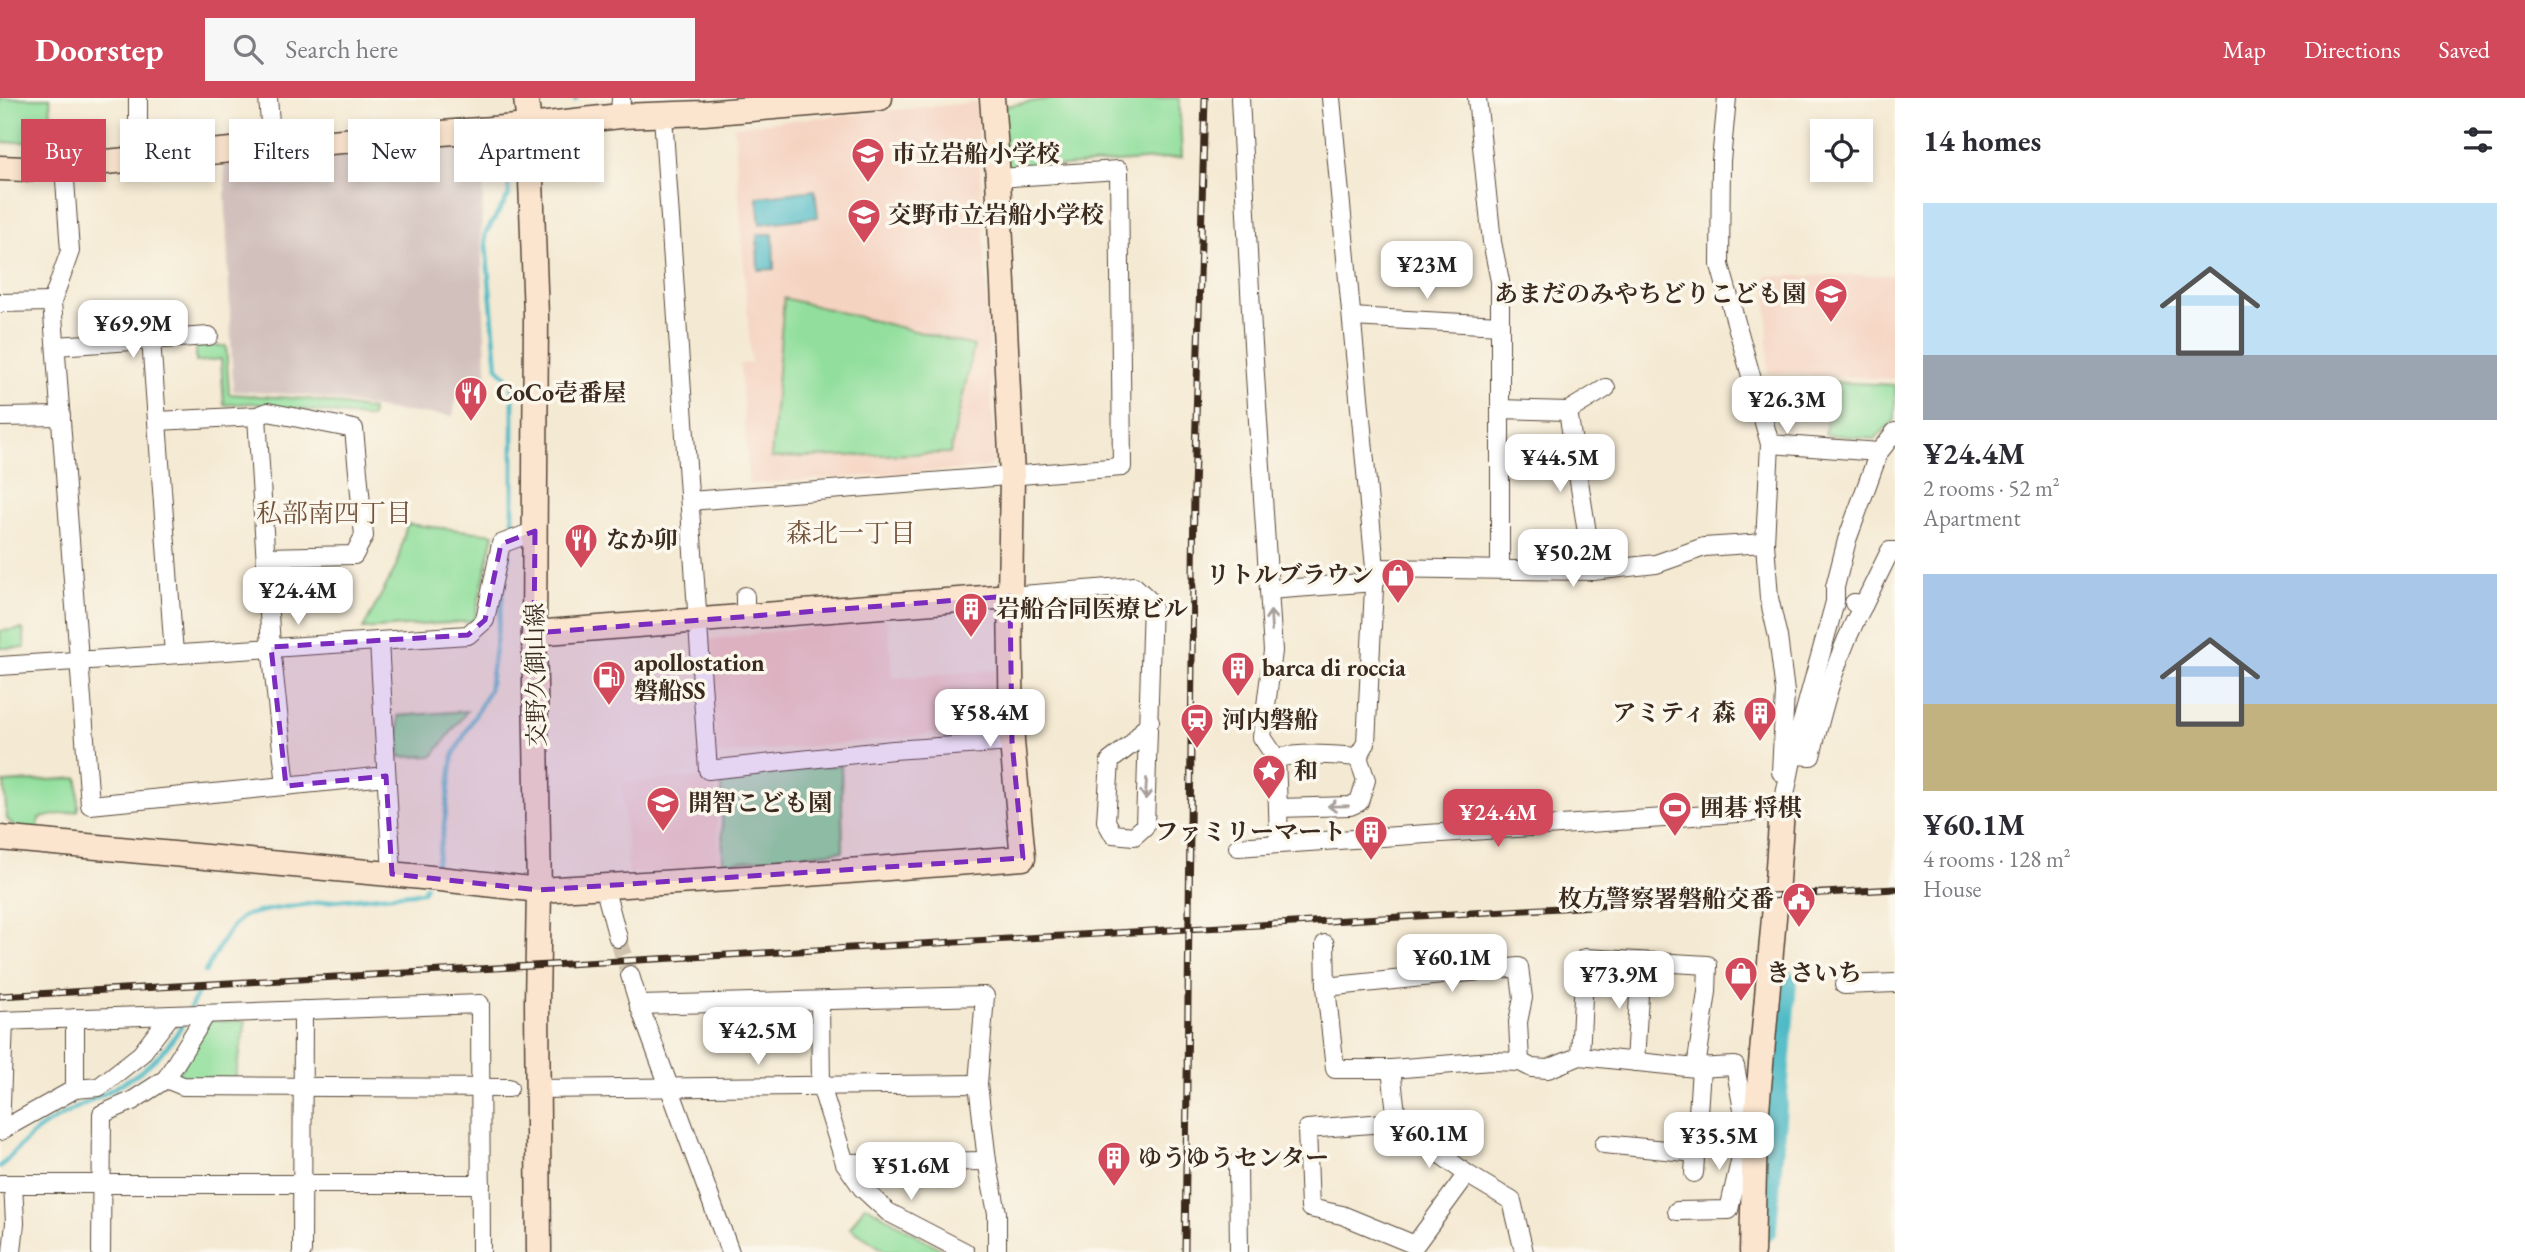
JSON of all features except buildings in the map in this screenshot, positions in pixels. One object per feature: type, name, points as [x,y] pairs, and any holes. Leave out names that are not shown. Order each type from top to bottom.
[{"type":"street","points":[[138,98],[138,119]]},
{"type":"street","points":[[268,98],[270,119]]},
{"type":"street","name":"交野久御山線","points":[[526,98],[528,119]]},
{"type":"street","points":[[563,119],[620,107],[663,116],[704,106],[880,98]]},
{"type":"street","points":[[0,838],[539,890],[1023,859],[1012,742],[1004,699],[1013,476],[992,98]]},
{"type":"street","points":[[1240,98],[1273,651],[1262,737],[1276,758],[1279,844]]},
{"type":"street","points":[[1278,808],[1350,806],[1359,802],[1366,780],[1358,757],[1366,743],[1375,575],[1331,98]]},
{"type":"street","points":[[1477,98],[1492,242],[1500,281],[1500,568]]},
{"type":"street","points":[[1727,98],[1721,161],[1720,265],[1770,444],[1765,543],[1769,598],[1778,637],[1785,692],[1781,772],[1787,785]]},
{"type":"street","points":[[663,116],[708,770],[894,750],[1012,742]]},
{"type":"street","points":[[334,142],[454,132]]},
{"type":"street","points":[[0,168],[21,169]]},
{"type":"street","points":[[690,501],[1122,467],[1119,170],[998,178]]},
{"type":"street","points":[[65,182],[70,251],[52,302],[90,805],[386,776]]},
{"type":"street","name":"交野久御山線","points":[[531,182],[536,316],[534,633],[539,890],[539,1252]]},
{"type":"street","points":[[0,303],[52,302]]},
{"type":"street","points":[[1352,317],[1500,324]]},
{"type":"street","points":[[55,346],[209,336]]},
{"type":"street","points":[[151,339],[174,654]]},
{"type":"street","points":[[1500,408],[1568,411],[1606,388]]},
{"type":"street","points":[[1568,411],[1593,571]]},
{"type":"street","points":[[157,421],[257,416],[268,412],[354,429],[364,536],[354,555],[266,557]]},
{"type":"street","points":[[0,417],[61,416]]},
{"type":"street","points":[[257,416],[271,648],[286,786]]},
{"type":"street","points":[[1752,1252],[1755,1132],[1782,810],[1793,755],[1835,602],[1835,587],[1847,540],[1879,452],[1895,432]]},
{"type":"street","points":[[1770,444],[1879,452]]},
{"type":"street","points":[[0,666],[468,635],[485,621],[501,544],[535,531]]},
{"type":"street","points":[[1269,590],[1375,575],[1500,568],[1593,571],[1656,564],[1704,547],[1765,543]]},
{"type":"street","points":[[1793,755],[1811,756],[1826,691],[1847,635],[1890,551],[1895,551]]},
{"type":"street","points":[[534,633],[696,621],[745,607],[1010,596],[1134,586],[1152,603],[1150,721],[1145,827],[1134,836],[1113,834],[1106,821],[1110,761],[1132,744],[1150,721]]},
{"type":"street","points":[[1835,602],[1864,604]]},
{"type":"street","points":[[379,641],[391,874]]},
{"type":"street","points":[[1276,758],[1293,754],[1358,757]]},
{"type":"street","points":[[1238,847],[1782,810]]},
{"type":"street","points":[[604,886],[618,938]]},
{"type":"street","points":[[1325,944],[1326,987],[1335,1069],[1391,1069],[1491,1061],[1520,1062],[1532,1068],[1548,1069],[1580,1056],[1699,1068],[1735,1066],[1745,1121],[1755,1132]]},
{"type":"street","points":[[1580,1056],[1585,958],[1708,964],[1699,1068],[1695,1173]]},
{"type":"street","points":[[1634,1062],[1641,962]]},
{"type":"street","points":[[1326,987],[1518,967],[1522,998],[1518,1022],[1520,1062]]},
{"type":"street","points":[[630,975],[730,1252]]},
{"type":"street","points":[[1844,985],[1895,983]]},
{"type":"street","points":[[639,1005],[985,996],[978,1084],[987,1161],[997,1213],[997,1252]]},
{"type":"street","points":[[820,1001],[821,1086],[845,1163],[862,1188],[888,1212],[965,1252]]},
{"type":"street","points":[[0,1131],[2,1021],[480,1004],[481,1252]]},
{"type":"street","points":[[302,1252],[303,1010]]},
{"type":"street","points":[[101,1252],[102,1114],[132,1101],[166,1079],[206,1014]]},
{"type":"street","points":[[0,1131],[75,1089],[99,1087],[141,1054],[172,1015]]},
{"type":"street","points":[[75,1018],[75,1089]]},
{"type":"street","points":[[1391,1069],[1397,1122]]},
{"type":"street","points":[[166,1079],[183,1086],[509,1088]]},
{"type":"street","points":[[538,1089],[978,1084]]},
{"type":"street","points":[[1467,1174],[1413,1248],[1342,1215],[1310,1208],[1307,1129],[1397,1122],[1467,1174],[1512,1201],[1524,1252]]},
{"type":"street","points":[[1687,1205],[1729,1210],[1743,1148],[1755,1132]]},
{"type":"street","points":[[1604,1144],[1696,1153]]},
{"type":"street","points":[[845,1163],[987,1161]]},
{"type":"street","points":[[1238,1163],[1239,1252]]},
{"type":"street","points":[[12,1252],[15,1223],[7,1184],[481,1184]]},
{"type":"highlighted area","points":[[535,531],[534,633],[1010,596],[1012,742],[1023,858],[539,890],[392,874],[386,776],[286,786],[271,647],[468,635],[485,620],[501,544]]},
{"type":"shaded area","name":"交野市立岩船小学校","points":[[977,102],[995,462],[986,468],[749,484],[740,364],[751,363],[734,126]]},
{"type":"shaded area","points":[[454,142],[454,182],[484,182],[481,232],[487,394],[457,395],[453,416],[394,411],[304,395],[233,391],[224,159],[229,159],[229,182],[334,182],[334,151],[348,150],[348,182],[440,182],[440,143]]},
{"type":"shaded area","name":"あまだのみやちどりこども園","points":[[1895,275],[1895,379],[1768,373],[1767,276]]},
{"type":"shaded area","points":[[887,617],[893,678],[996,670],[997,726],[715,755],[707,640]]},
{"type":"shaded area","points":[[714,776],[720,867],[628,874],[622,783]]},
{"type":"green space","points":[[0,98],[50,98],[51,119],[21,119],[21,142],[0,143]]},
{"type":"green space","points":[[1055,98],[1179,98],[1182,157],[1013,170],[1002,162],[999,107]]},
{"type":"green space","points":[[784,298],[974,346],[950,453],[771,458]]},
{"type":"green space","points":[[196,346],[226,346],[229,394],[308,399],[372,410],[371,418],[250,403],[224,405],[221,359],[196,362]]},
{"type":"green space","points":[[1831,382],[1895,385],[1895,420],[1874,439],[1825,434]]},
{"type":"green space","points":[[407,524],[494,534],[474,621],[363,629],[396,567]]},
{"type":"green space","points":[[23,629],[25,648],[0,648],[0,631]]},
{"type":"green space","points":[[467,711],[433,756],[400,757],[398,716]]},
{"type":"green space","points":[[841,765],[843,851],[723,863],[721,776]]},
{"type":"green space","points":[[78,778],[78,811],[39,818],[38,831],[18,830],[7,819],[4,783]]},
{"type":"green space","points":[[210,1021],[246,1021],[235,1078],[175,1078]]},
{"type":"green space","points":[[865,1205],[946,1252],[887,1252],[850,1228]]},
{"type":"water","points":[[815,190],[818,217],[760,224],[757,197]]},
{"type":"water","points":[[757,234],[773,234],[774,269],[758,270]]},
{"type":"waterway","points":[[508,182],[509,195],[485,234],[497,367],[513,384],[513,522]]},
{"type":"waterway","points":[[435,869],[443,833],[453,756],[489,690],[509,553]]},
{"type":"waterway","points":[[205,972],[221,943],[241,918],[298,905],[423,892],[426,886]]},
{"type":"waterway","points":[[1763,1228],[1783,982]]},
{"type":"waterway","points":[[190,1008],[198,993]]},
{"type":"waterway","points":[[0,1167],[44,1126],[141,1071],[173,1039],[185,1019]]},
{"type":"tunnel","points":[[618,938],[630,975]]},
{"type":"railway","points":[[1185,1252],[1194,492],[1205,98]]},
{"type":"railway","points":[[0,996],[1895,889]]},
{"type":"place","name":"市立岩船小学校","points":[[868,184]]},
{"type":"place","name":"交野市立岩船小学校","points":[[864,245]]},
{"type":"place","name":"あまだのみやちどりこども園","points":[[1831,324]]},
{"type":"place","name":"CoCo壱番屋","points":[[471,423]]},
{"type":"place","name":"なか卯","points":[[581,570]]},
{"type":"place","name":"リトルブラウン","points":[[1398,605]]},
{"type":"place","name":"岩船合同医療ビル","points":[[971,639]]},
{"type":"place","name":"barca di roccia","points":[[1238,698]]},
{"type":"place","name":"apollostation 磐船SS","points":[[609,707]]},
{"type":"place","name":"アミティ 森","points":[[1760,743]]},
{"type":"place","name":"河内磐船","points":[[1197,750]]},
{"type":"place","name":"和","points":[[1269,801]]},
{"type":"place","name":"開智こども園","points":[[663,833]]},
{"type":"place","name":"囲碁 将棋","points":[[1675,838]]},
{"type":"place","name":"ファミリーマート","points":[[1371,862]]},
{"type":"place","name":"枚方警察署磐船交番","points":[[1799,929]]},
{"type":"place","name":"きさいち","points":[[1741,1003]]},
{"type":"place","name":"ゆうゆうセンター","points":[[1114,1188]]},
{"type":"district","name":"私部南四丁目","points":[[334,513]]},
{"type":"district","name":"森北一丁目","points":[[851,533]]}]
